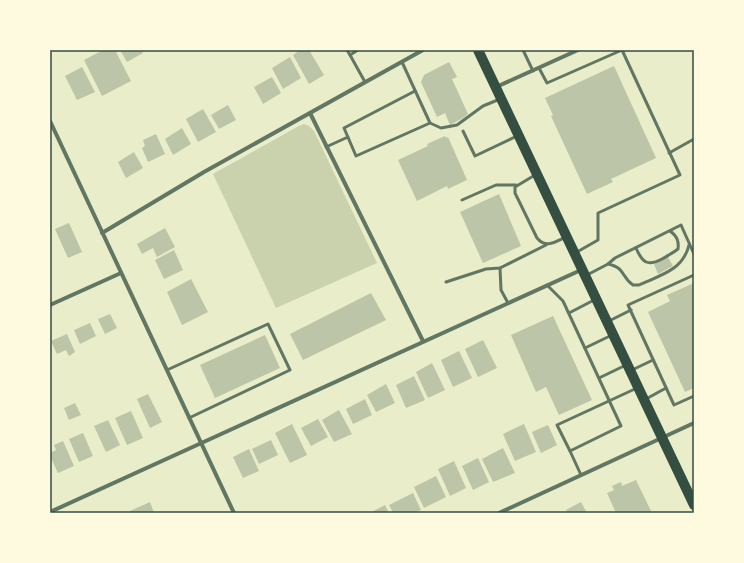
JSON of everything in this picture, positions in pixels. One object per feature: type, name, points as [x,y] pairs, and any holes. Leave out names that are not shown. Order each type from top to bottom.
[{"type":"main road","points":[[478,50],[694,505]]},
{"type":"street","points":[[102,232],[204,172],[423,50]]},
{"type":"street","points":[[496,88],[578,50]]},
{"type":"street","points":[[310,113],[423,342]]},
{"type":"street","points":[[50,121],[234,513]]},
{"type":"street","points":[[50,512],[547,285],[583,272]]},
{"type":"street","points":[[50,305],[121,273]]},
{"type":"street","points":[[499,513],[694,423]]},
{"type":"lane","points":[[347,50],[365,82]]},
{"type":"lane","points":[[350,55],[358,50]]},
{"type":"lane","points":[[523,50],[533,71]]},
{"type":"lane","points":[[539,68],[547,83],[622,50],[680,175],[598,213],[598,240],[574,253]]},
{"type":"lane","points":[[402,62],[430,122],[441,128],[457,125],[483,106],[501,98]]},
{"type":"lane","points":[[415,91],[344,128],[356,156],[430,122]]},
{"type":"lane","points":[[463,131],[475,156],[518,135]]},
{"type":"lane","points":[[326,147],[348,137]]},
{"type":"lane","points":[[669,153],[694,138]]},
{"type":"lane","points":[[462,200],[496,185],[516,185],[536,174]]},
{"type":"lane","points":[[516,185],[516,193],[537,238],[541,243],[546,245]]},
{"type":"lane","points":[[583,272],[608,264],[615,258],[681,225],[694,254]]},
{"type":"lane","points":[[636,248],[643,261],[649,264],[656,262],[678,249],[679,242],[670,231]]},
{"type":"lane","points":[[446,282],[486,269],[500,268],[546,245],[567,237]]},
{"type":"lane","points":[[608,264],[618,266],[628,282],[633,286],[639,285],[678,266],[685,258],[689,243]]},
{"type":"lane","points":[[500,268],[501,290],[508,303]]},
{"type":"lane","points":[[694,275],[628,305],[674,405],[694,396]]},
{"type":"lane","points":[[547,285],[563,300],[621,426],[570,451]]},
{"type":"lane","points":[[569,313],[596,299]]},
{"type":"lane","points":[[607,322],[631,310]]},
{"type":"lane","points":[[167,370],[268,324],[290,370],[189,418]]},
{"type":"lane","points":[[585,348],[613,335]]},
{"type":"lane","points":[[599,378],[654,360]]},
{"type":"lane","points":[[581,476],[558,425],[638,388]]},
{"type":"lane","points":[[644,400],[666,388]]},
{"type":"green space","points":[[304,124],[309,126],[314,131],[377,263],[276,308],[213,174]]},
{"type":"building","points":[[103,50],[115,50],[131,81],[102,96],[84,60]]},
{"type":"building","points":[[120,50],[141,50],[143,53],[127,62]]},
{"type":"building","points":[[300,50],[309,50],[324,75],[309,84],[293,55]]},
{"type":"building","points":[[290,57],[301,78],[283,89],[272,68]]},
{"type":"building","points":[[449,62],[457,77],[452,79],[468,114],[450,125],[445,113],[437,117],[421,82],[424,75]]},
{"type":"building","points":[[614,66],[656,158],[611,179],[613,182],[587,194],[551,116],[553,115],[545,98]]},
{"type":"building","points":[[82,67],[95,92],[77,100],[65,76]]},
{"type":"building","points":[[272,77],[281,93],[263,104],[254,87]]},
{"type":"building","points":[[228,105],[236,120],[219,129],[211,115]]},
{"type":"building","points":[[203,109],[216,132],[198,142],[186,119]]},
{"type":"building","points":[[182,128],[191,144],[173,155],[165,139]]},
{"type":"building","points":[[156,134],[165,154],[148,162],[142,148],[145,146],[143,140]]},
{"type":"building","points":[[445,136],[446,138],[448,137],[467,180],[448,189],[447,186],[417,201],[398,160]]},
{"type":"building","points":[[134,152],[143,168],[126,178],[118,162]]},
{"type":"building","points":[[499,194],[521,246],[483,263],[460,212]]},
{"type":"building","points":[[69,223],[82,252],[68,258],[55,229]]},
{"type":"building","points":[[165,228],[175,247],[157,257],[153,248],[142,254],[137,244]]},
{"type":"building","points":[[174,250],[183,270],[164,279],[155,260]]},
{"type":"building","points":[[668,257],[673,266],[658,274],[654,264]]},
{"type":"building","points":[[191,279],[208,312],[182,325],[167,292]]},
{"type":"building","points":[[694,283],[694,388],[685,392],[648,312],[670,301],[667,295]]},
{"type":"building","points":[[371,293],[386,320],[303,360],[290,334]]},
{"type":"building","points":[[110,314],[117,328],[105,334],[98,319]]},
{"type":"building","points":[[553,316],[592,400],[559,415],[546,387],[536,392],[511,335]]},
{"type":"building","points":[[90,323],[96,336],[80,344],[74,330]]},
{"type":"building","points":[[67,334],[75,352],[69,356],[66,350],[57,354],[51,341]]},
{"type":"building","points":[[265,335],[280,368],[215,398],[200,365]]},
{"type":"building","points":[[483,340],[497,368],[478,377],[465,349]]},
{"type":"building","points":[[459,351],[472,378],[453,387],[441,360]]},
{"type":"building","points":[[432,363],[445,390],[428,398],[416,372]]},
{"type":"building","points":[[414,376],[425,400],[406,408],[396,385]]},
{"type":"building","points":[[386,384],[395,403],[376,412],[367,395]]},
{"type":"building","points":[[148,394],[162,422],[150,428],[137,399]]},
{"type":"building","points":[[365,399],[372,415],[353,424],[346,409]]},
{"type":"building","points":[[75,403],[81,415],[69,420],[64,408]]},
{"type":"building","points":[[339,410],[352,434],[334,442],[322,420]]},
{"type":"building","points":[[131,411],[143,438],[127,445],[115,418]]},
{"type":"building","points":[[318,419],[328,437],[311,446],[301,428]]},
{"type":"building","points":[[108,420],[120,445],[106,452],[94,426]]},
{"type":"building","points":[[292,424],[307,455],[290,463],[275,433]]},
{"type":"building","points":[[524,424],[536,452],[515,461],[503,434]]},
{"type":"building","points":[[548,425],[557,445],[541,453],[532,432]]},
{"type":"building","points":[[83,433],[93,456],[79,462],[69,439]]},
{"type":"building","points":[[271,440],[278,455],[259,464],[252,449]]},
{"type":"building","points":[[63,441],[74,466],[58,473],[50,453],[56,450],[54,445]]},
{"type":"building","points":[[503,448],[515,473],[493,482],[482,459]]},
{"type":"building","points":[[249,449],[259,471],[243,478],[233,457]]},
{"type":"building","points":[[478,458],[489,482],[473,490],[462,466]]},
{"type":"building","points":[[454,461],[466,488],[450,496],[438,469]]},
{"type":"building","points":[[436,476],[446,497],[424,508],[414,487]]},
{"type":"building","points":[[636,480],[652,513],[616,513],[607,493],[614,490],[612,486],[621,482],[622,486]]},
{"type":"building","points":[[413,493],[421,510],[414,513],[393,513],[389,505]]},
{"type":"building","points":[[150,502],[154,513],[131,513],[130,511]]},
{"type":"building","points":[[581,502],[587,513],[567,513],[566,510]]},
{"type":"building","points":[[385,505],[389,513],[370,513]]}]
